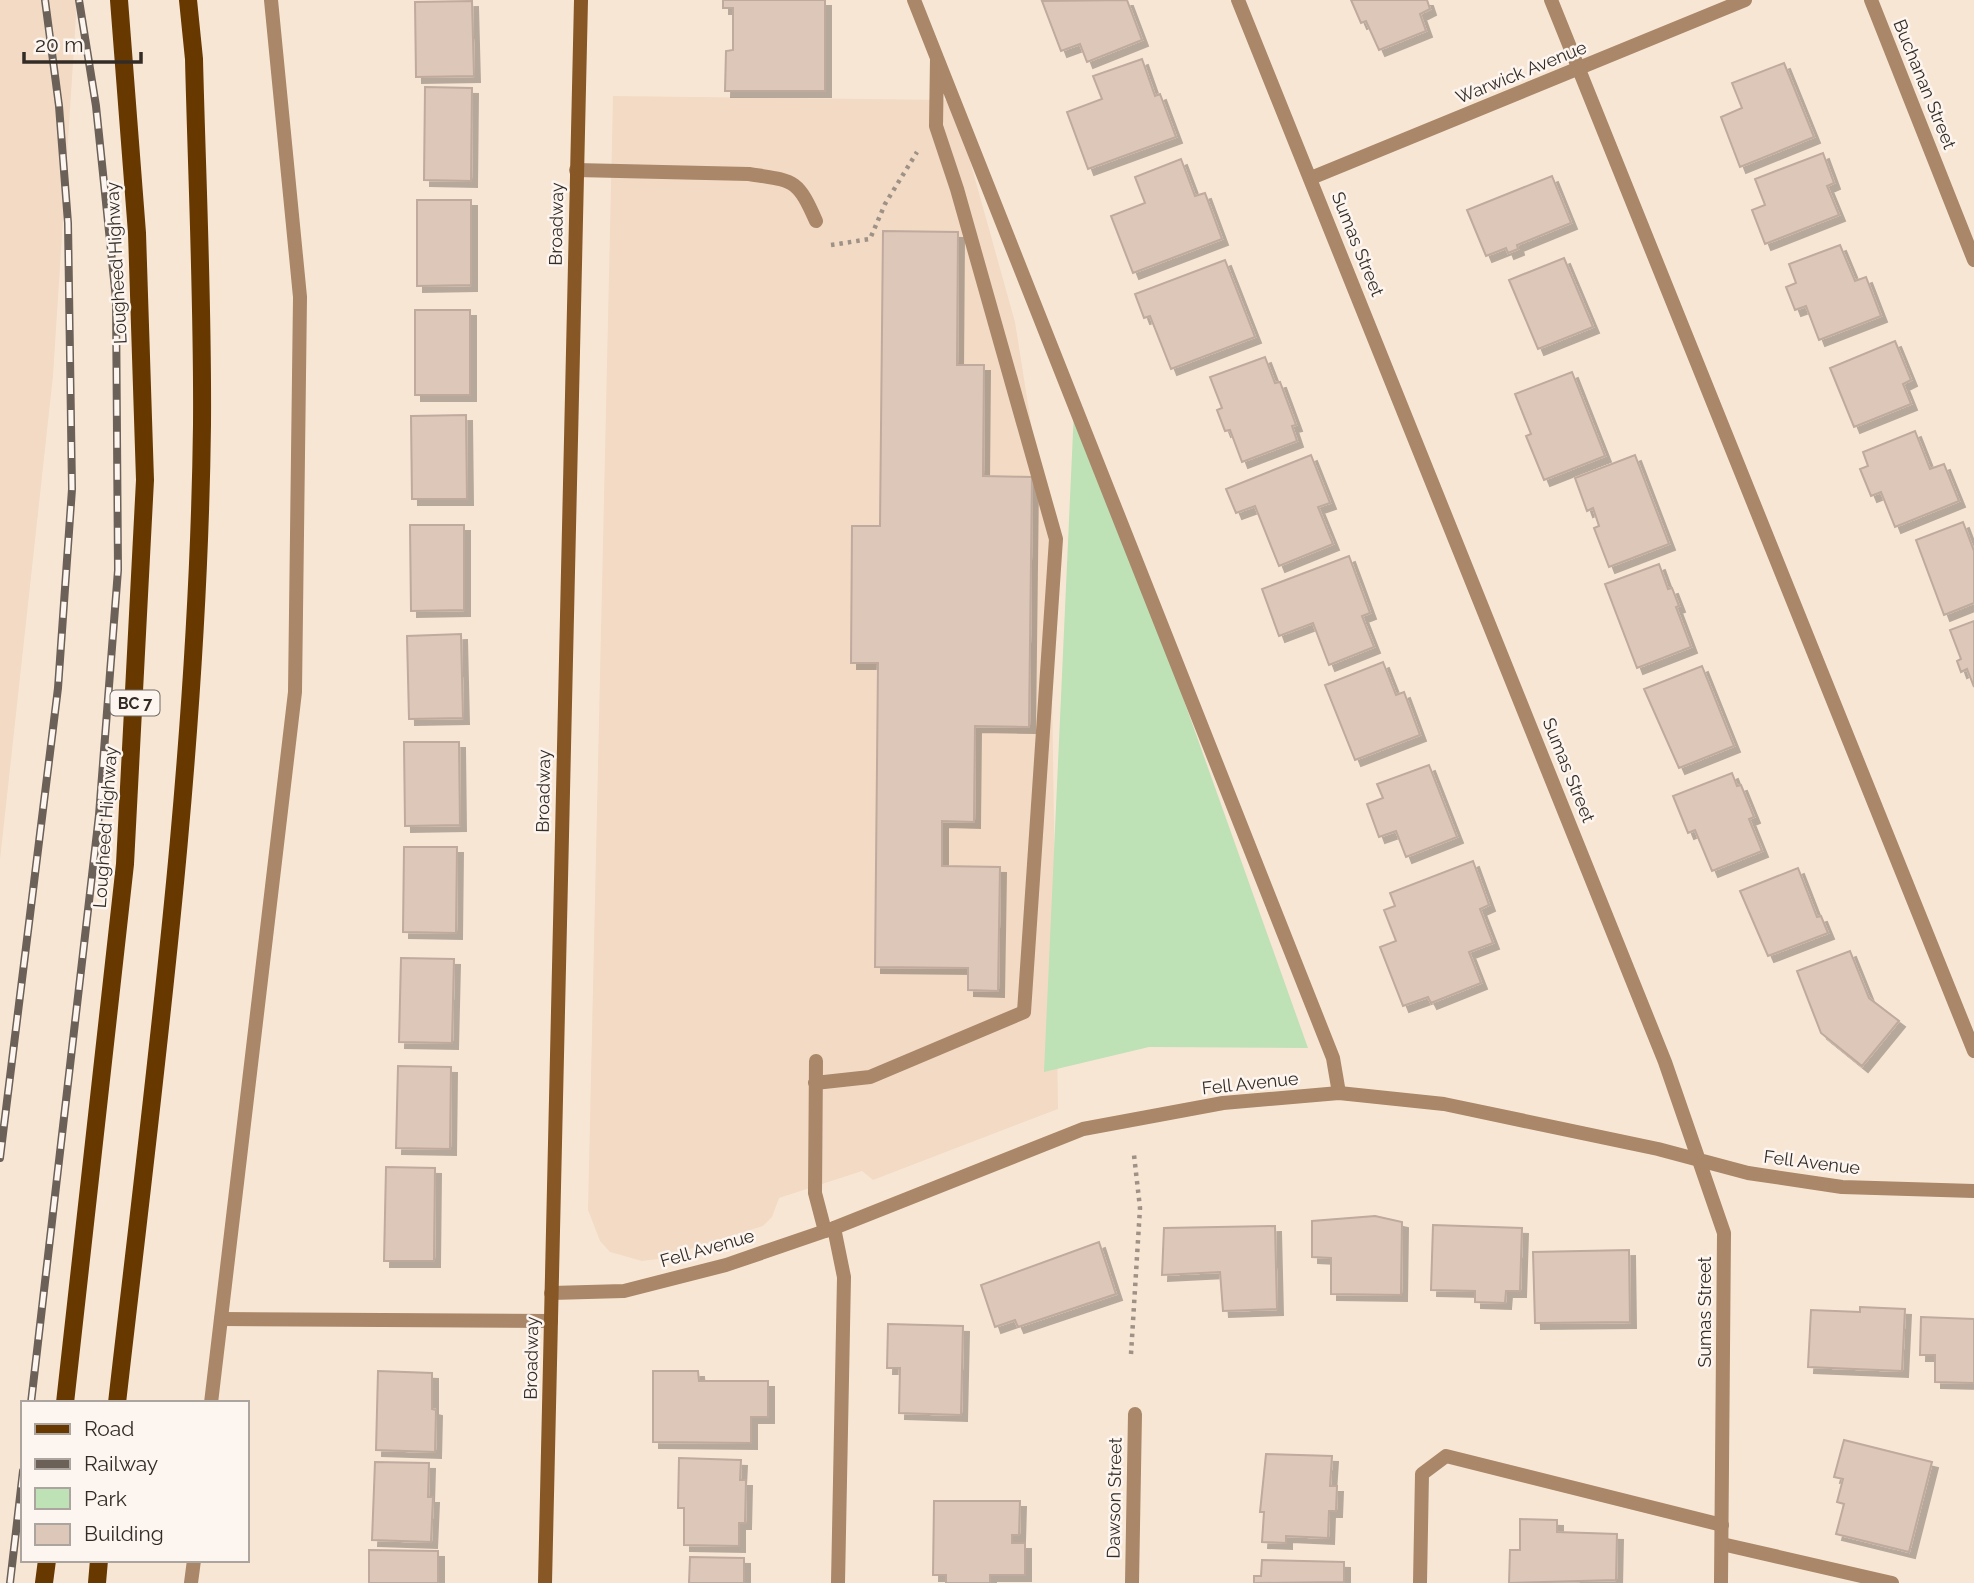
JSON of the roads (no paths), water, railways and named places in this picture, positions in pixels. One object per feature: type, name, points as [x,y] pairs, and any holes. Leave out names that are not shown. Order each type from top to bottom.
[{"type":"main road","name":"Lougheed Highway","points":[[65,1401],[125,864],[145,494],[137,233],[120,0]]},
{"type":"main road","points":[[117,1401],[177,873],[192,656],[202,425],[194,60],[188,0]]},
{"type":"main road","points":[[44,1583],[47,1562]]},
{"type":"main road","points":[[96,1583],[99,1562]]},
{"type":"street","points":[[212,1401],[295,692],[300,297],[271,0]]},
{"type":"street","name":"Broadway","points":[[545,1583],[581,0]]},
{"type":"street","points":[[914,0],[1333,1058],[1339,1093]]},
{"type":"street","name":"Sumas Street","points":[[1238,0],[1660,1049],[1724,1233],[1721,1583]]},
{"type":"street","points":[[1551,0],[1974,1051]]},
{"type":"street","name":"Warwick Avenue","points":[[1311,178],[1745,0]]},
{"type":"street","name":"Buchanan Street","points":[[1871,0],[1974,260]]},
{"type":"street","points":[[816,1083],[870,1077],[1024,1012],[1056,539],[957,189],[936,126],[937,58]]},
{"type":"street","points":[[576,170],[750,174],[777,178],[794,182],[816,221]]},
{"type":"street","points":[[816,1060],[815,1193],[844,1277],[838,1583]]},
{"type":"street","name":"Fell Avenue","points":[[551,1293],[624,1291],[726,1265],[829,1229],[1083,1129],[1223,1104],[1339,1093],[1444,1104],[1748,1173],[1842,1187],[1974,1191]]},
{"type":"street","points":[[221,1319],[551,1321]]},
{"type":"street","name":"Dawson Street","points":[[1132,1583],[1135,1414]]},
{"type":"street","points":[[1420,1583],[1422,1474],[1446,1456],[1722,1525]]},
{"type":"street","points":[[1722,1544],[1892,1583]]},
{"type":"street","points":[[191,1583],[194,1562]]},
{"type":"railway","points":[[0,1158],[58,688],[72,489],[68,223],[59,106],[45,0]]},
{"type":"railway","points":[[31,1401],[99,815],[118,570],[116,299],[96,106],[79,0]]},
{"type":"railway","points":[[10,1583],[21,1488]]}]
